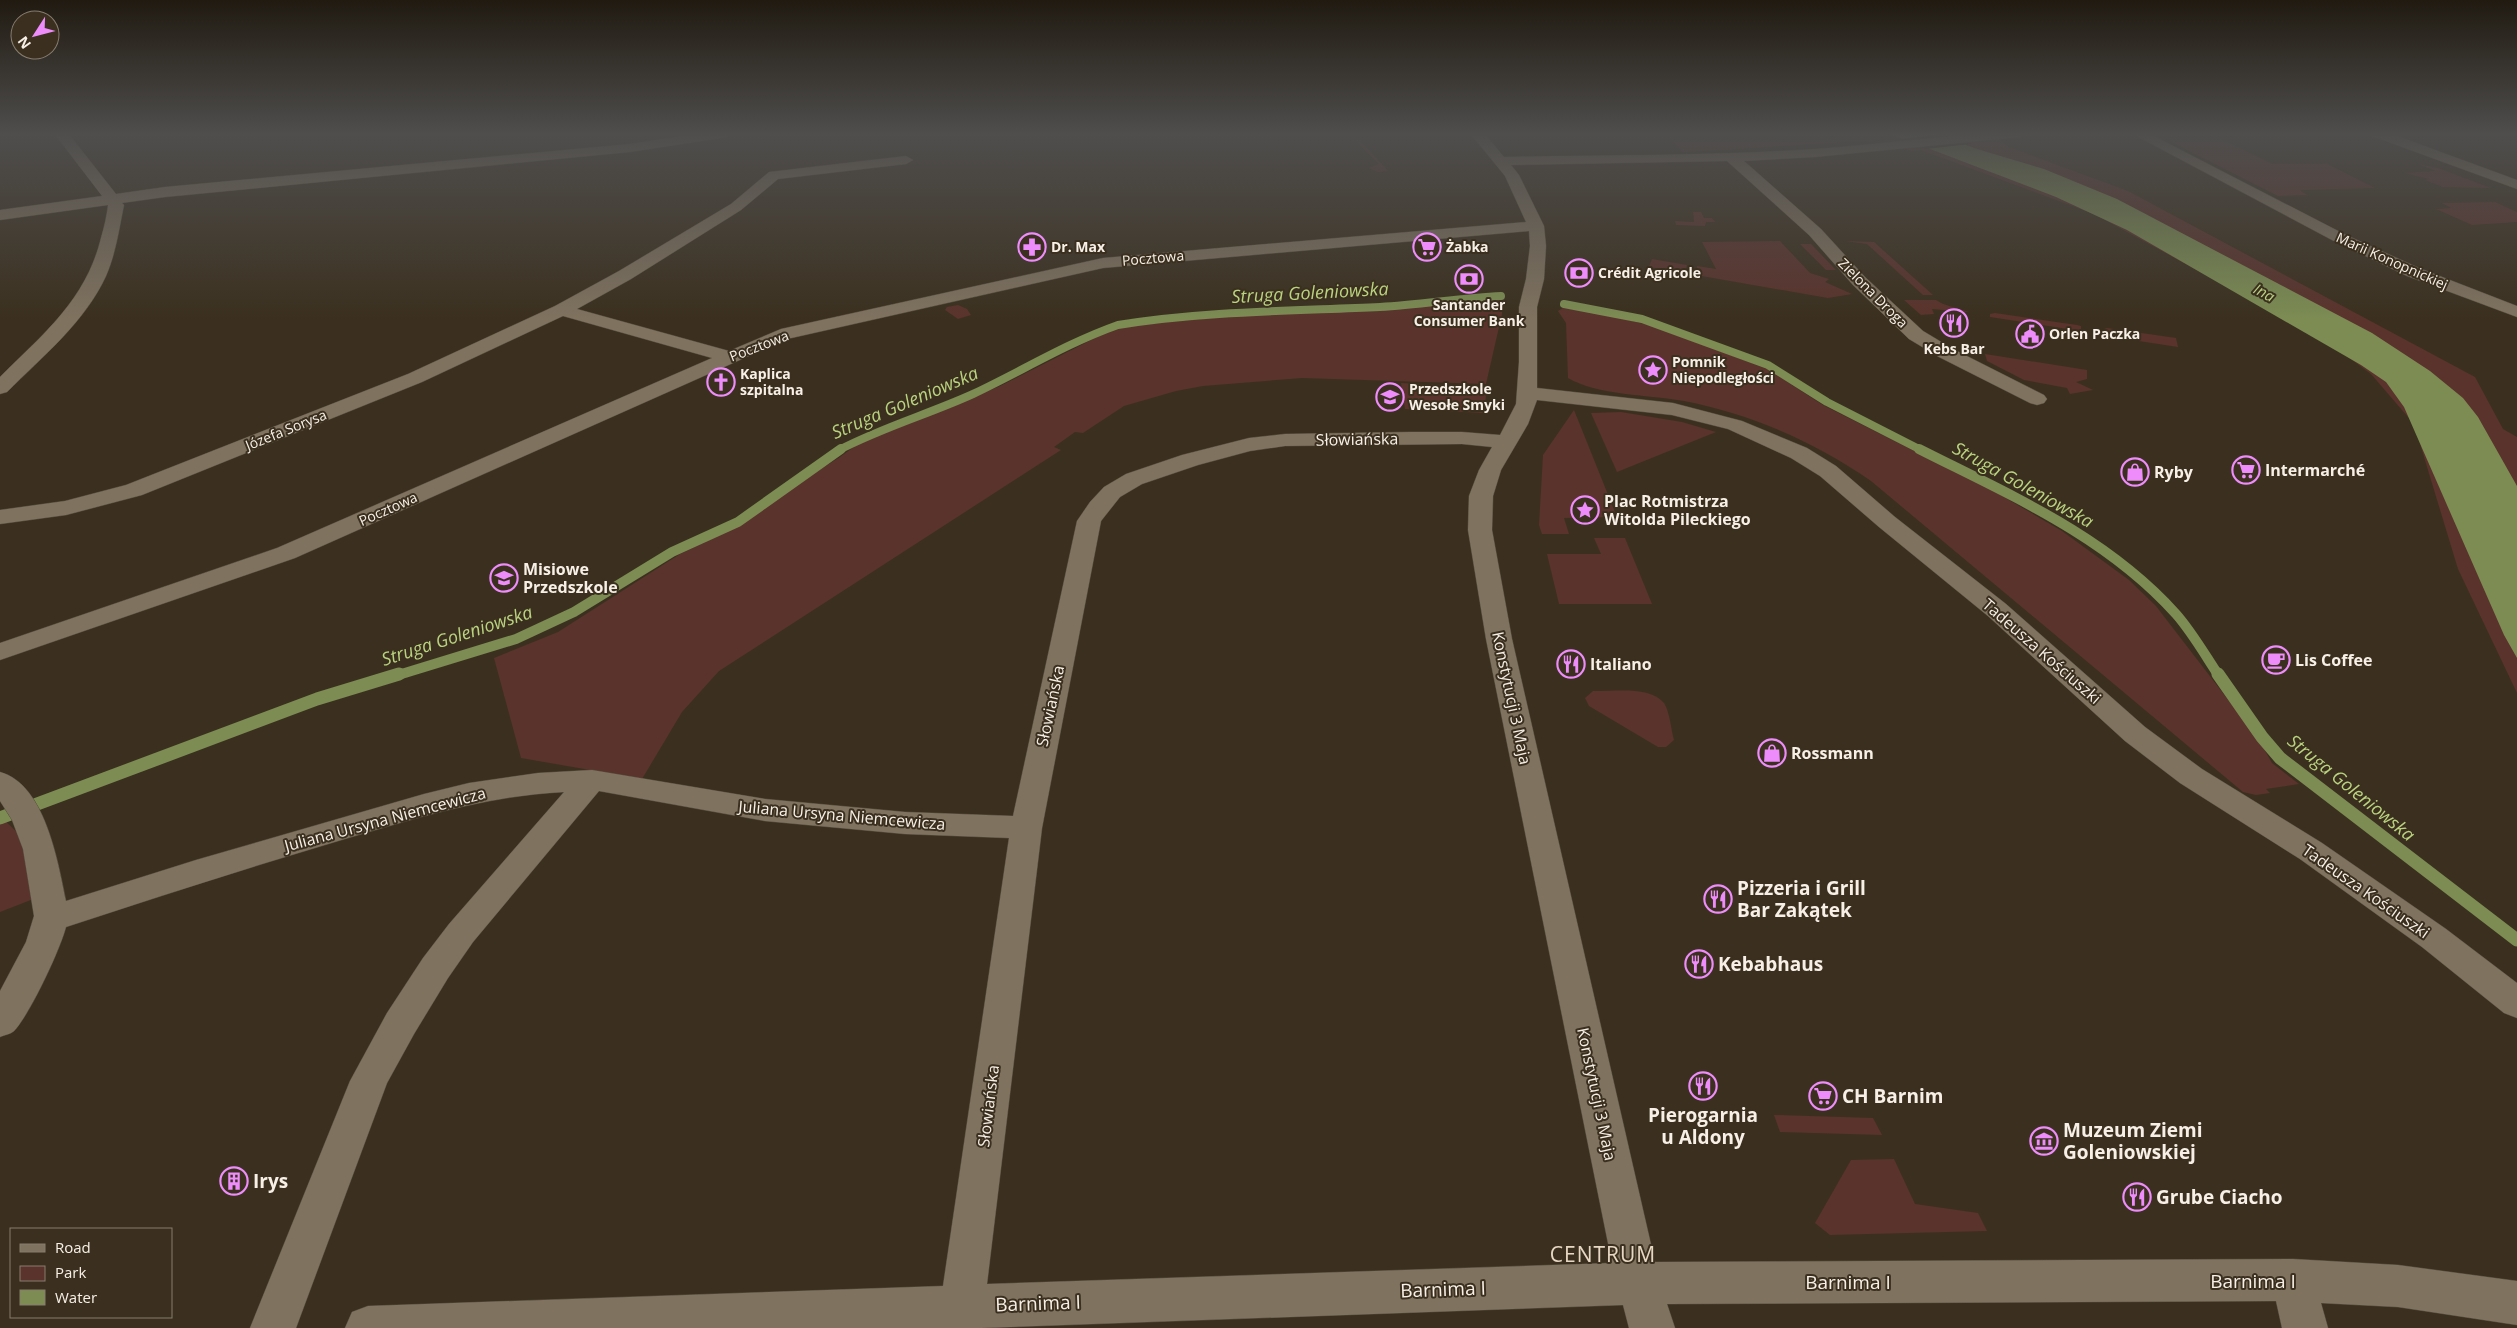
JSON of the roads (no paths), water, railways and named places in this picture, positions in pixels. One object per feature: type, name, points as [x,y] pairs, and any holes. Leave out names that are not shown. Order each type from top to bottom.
[{"type":"street","points":[[0,388],[63,324],[93,284],[100,267],[116,207],[114,201],[106,195]]},
{"type":"street","points":[[0,215],[140,195]]},
{"type":"street","name":"Józefa Sorysa","points":[[0,517],[66,508],[134,490],[415,378],[561,310],[625,275],[736,207],[749,195]]},
{"type":"street","name":"Konstytucji 3 Maja","points":[[1521,195],[1536,226],[1538,246],[1535,279],[1528,307],[1528,393],[1520,418],[1490,470],[1481,496],[1480,530],[1499,639],[1638,1283],[1652,1328]]},
{"type":"street","name":"Zielona Droga","points":[[1774,195],[1815,232],[1859,281],[1916,335],[1946,353],[2037,398]]},
{"type":"street","name":"Marii Konopnickiej","points":[[2257,195],[2338,237],[2414,272],[2517,312]]},
{"type":"street","name":"Pocztowa","points":[[0,652],[286,553],[780,336],[1103,263],[1536,226]]},
{"type":"street","points":[[561,310],[729,357]]},
{"type":"street","name":"Tadeusza Kościuszki","points":[[1528,393],[1673,409],[1736,425],[1799,453],[1828,471],[1887,522],[1997,610],[2135,734],[2191,776],[2311,850],[2434,938],[2517,1003]]},
{"type":"street","name":"Słowiańska","points":[[960,1317],[1026,828],[1089,522],[1098,507],[1112,492],[1155,471],[1222,451],[1264,442],[1462,438],[1506,442]]},
{"type":"street","points":[[273,1328],[369,1080],[388,1045],[438,965],[461,933],[592,780]]},
{"type":"street","name":"Juliana Ursyna Niemcewicza","points":[[51,918],[208,868],[446,799],[516,785],[592,780],[765,810],[905,823],[1026,828]]},
{"type":"street","points":[[0,1022],[37,955],[51,918],[45,873],[30,824],[7,788]]},
{"type":"street","points":[[2293,1280],[2306,1328]]},
{"type":"street","name":"Barnima I","points":[[368,1328],[960,1317],[1638,1283],[2293,1280],[2398,1286],[2517,1303]]},
{"type":"water","name":"Ina","points":[[2051,195],[2107,195],[2117,199],[2372,333],[2430,371],[2463,398],[2478,417],[2517,486],[2517,658],[2504,635],[2404,407],[2386,382],[2361,365],[2127,230]]},
{"type":"waterway","name":"Struga Goleniowska","points":[[841,449],[872,434],[973,394],[1063,349],[1118,325],[1216,314],[1380,307],[1501,296]]},
{"type":"waterway","name":"Struga Goleniowska","points":[[1564,304],[1642,319],[1768,365],[1827,402],[1920,450]]},
{"type":"waterway","name":"Struga Goleniowska","points":[[395,676],[516,639],[574,612],[672,552],[738,522],[841,449]]},
{"type":"waterway","name":"Struga Goleniowska","points":[[1920,450],[2022,501],[2088,540],[2119,562],[2149,586],[2176,614],[2219,676]]},
{"type":"waterway","name":"Struga Goleniowska","points":[[0,818],[317,699],[399,674]]},
{"type":"waterway","name":"Struga Goleniowska","points":[[2218,674],[2262,737],[2280,758],[2517,940]]},
{"type":"place","name":"Dr. Max","points":[[1032,247]]},
{"type":"place","name":"Żabka","points":[[1427,247]]},
{"type":"place","name":"Crédit Agricole","points":[[1579,273]]},
{"type":"place","name":"Santander Consumer Bank","points":[[1469,279]]},
{"type":"place","name":"Kebs Bar","points":[[1954,323]]},
{"type":"place","name":"Orlen Paczka","points":[[2030,334]]},
{"type":"place","name":"Pomnik Niepodległości","points":[[1653,370]]},
{"type":"place","name":"Kaplica szpitalna","points":[[721,382]]},
{"type":"place","name":"Przedszkole Wesołe Smyki","points":[[1390,397]]},
{"type":"place","name":"Intermarché","points":[[2246,470]]},
{"type":"place","name":"Ryby","points":[[2135,472]]},
{"type":"place","name":"Plac Rotmistrza Witolda Pileckiego","points":[[1585,510]]},
{"type":"place","name":"Misiowe Przedszkole","points":[[504,578]]},
{"type":"place","name":"Lis Coffee","points":[[2276,660]]},
{"type":"place","name":"Italiano","points":[[1571,664]]},
{"type":"place","name":"Rossmann","points":[[1772,753]]},
{"type":"place","name":"Pizzeria i Grill Bar Zakątek","points":[[1718,899]]},
{"type":"place","name":"Kebabhaus","points":[[1699,964]]},
{"type":"place","name":"Pierogarnia u Aldony","points":[[1703,1086]]},
{"type":"place","name":"CH Barnim","points":[[1823,1096]]},
{"type":"place","name":"Muzeum Ziemi Goleniowskiej","points":[[2044,1141]]},
{"type":"place","name":"Irys","points":[[234,1181]]},
{"type":"place","name":"Grube Ciacho","points":[[2137,1197]]},
{"type":"district","name":"CENTRUM","points":[[1603,1255]]}]
